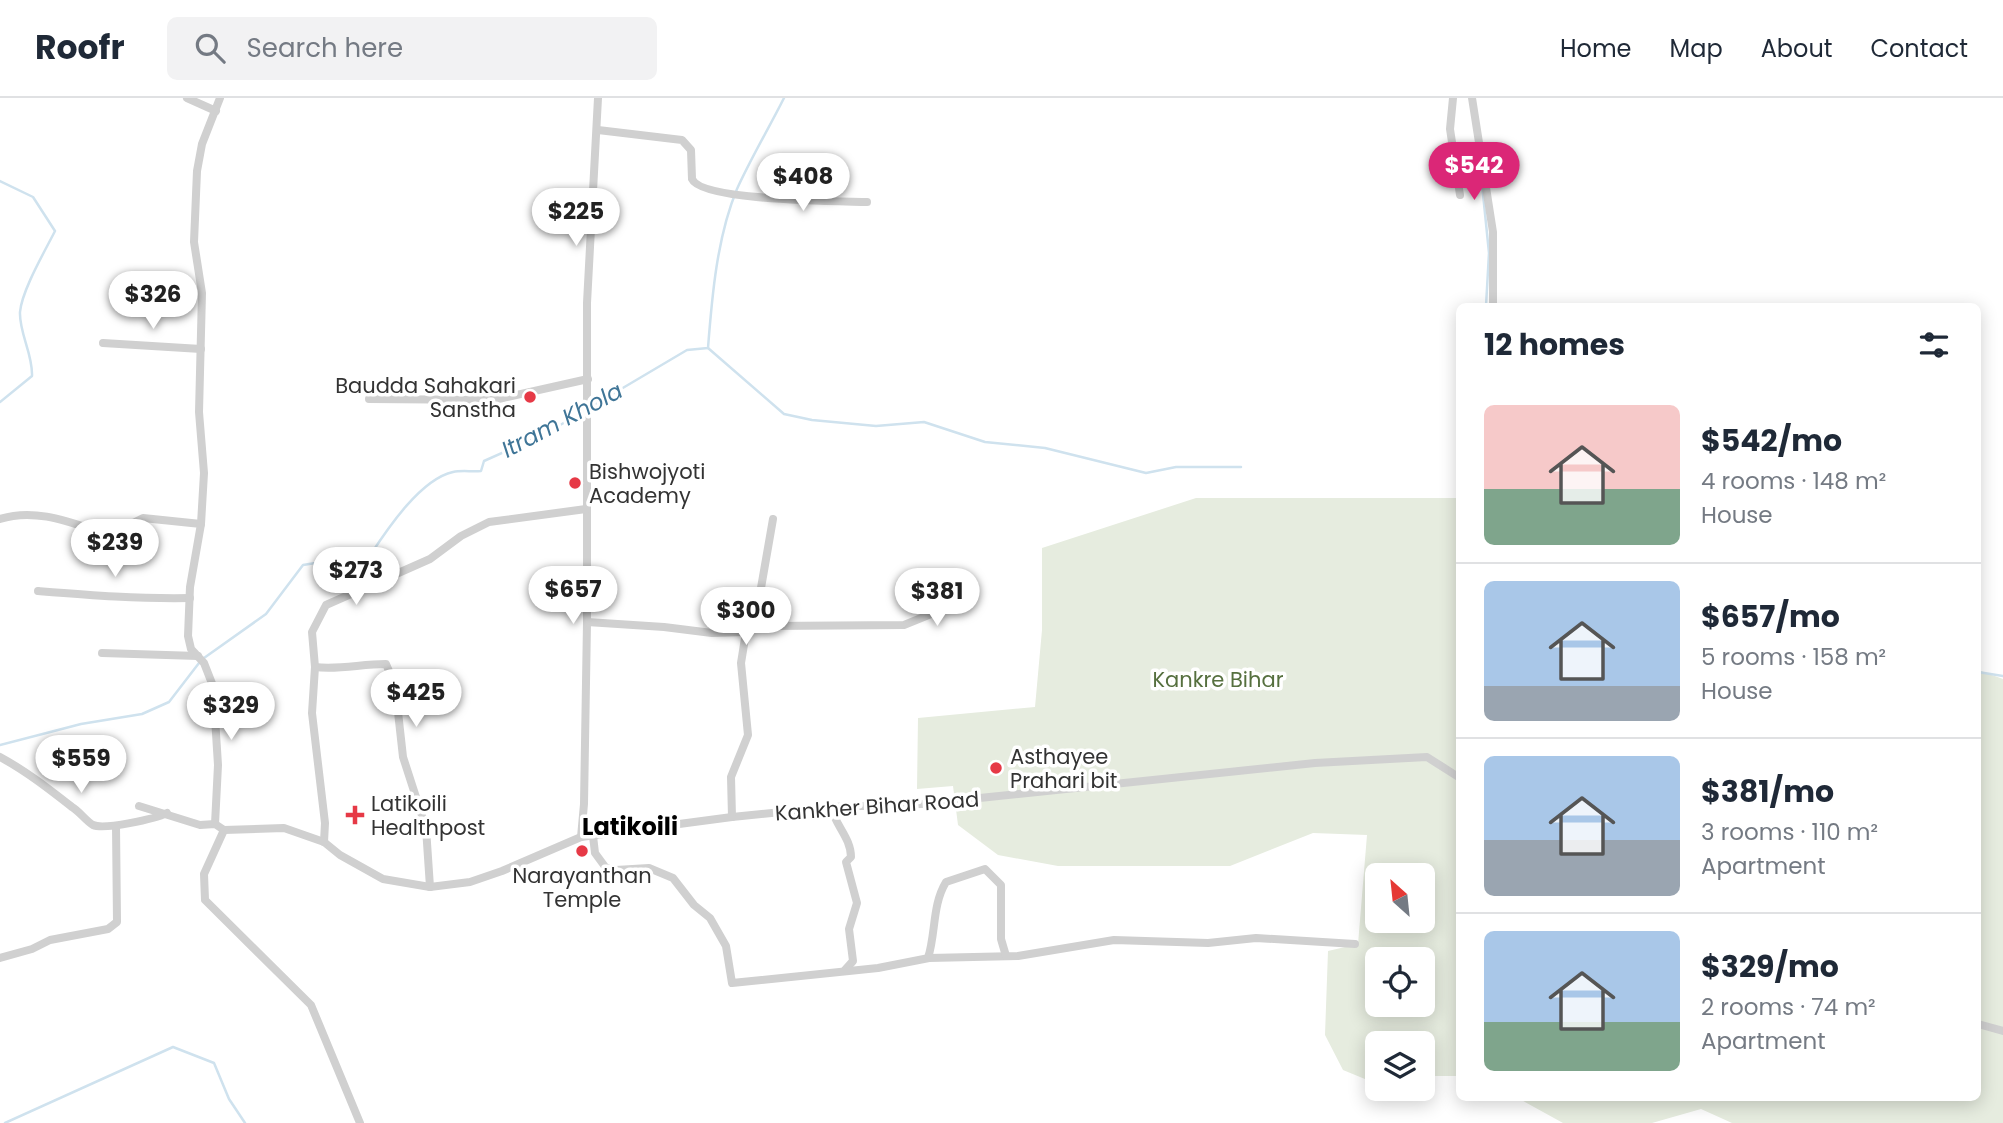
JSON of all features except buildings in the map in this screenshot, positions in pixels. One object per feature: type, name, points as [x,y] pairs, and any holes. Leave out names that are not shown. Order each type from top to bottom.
[{"type":"street","points":[[187,98],[216,111]]},
{"type":"street","points":[[215,824],[218,765],[213,687],[201,659],[189,644],[190,598],[201,524],[204,473],[199,412],[202,293],[194,242],[197,171],[202,145],[220,98]]},
{"type":"street","points":[[581,837],[587,622],[587,303],[598,98]]},
{"type":"street","points":[[1452,98],[1450,129],[1460,195]]},
{"type":"street","points":[[1472,98],[1493,232],[1493,303]]},
{"type":"street","points":[[598,130],[682,140],[691,150],[694,184],[730,194],[867,202]]},
{"type":"street","points":[[103,343],[201,349]]},
{"type":"street","points":[[369,399],[494,400],[588,379]]},
{"type":"street","points":[[324,842],[325,824],[312,713],[315,667],[312,632],[327,605],[430,559],[461,536],[489,523],[586,509]]},
{"type":"street","points":[[0,519],[22,513],[47,516],[109,535],[143,518],[201,524]]},
{"type":"street","points":[[732,817],[731,777],[748,735],[741,663],[773,519]]},
{"type":"street","points":[[38,591],[190,598]]},
{"type":"street","points":[[587,622],[712,634],[750,630],[904,625],[958,603]]},
{"type":"street","points":[[102,653],[201,659]]},
{"type":"street","points":[[315,667],[337,669],[359,664],[386,664],[395,685],[403,757],[426,828],[430,887]]},
{"type":"street","points":[[0,757],[25,771],[93,825],[116,827],[131,820],[154,819],[167,813]]},
{"type":"street","name":"Kankher Bihar Road","points":[[225,830],[284,828],[324,842],[383,879],[430,887],[470,881],[502,871],[581,837],[732,817],[831,807],[922,804],[1315,763],[1427,757],[1456,775]]},
{"type":"street","points":[[139,806],[200,825],[215,824],[225,830],[204,874],[205,900],[311,1005],[360,1123]]},
{"type":"street","points":[[831,807],[834,821],[851,850],[851,857],[846,862],[858,903],[849,929],[853,961],[845,970]]},
{"type":"street","points":[[0,958],[33,949],[50,940],[108,929],[117,922],[116,827]]},
{"type":"street","points":[[593,836],[595,853],[606,868],[649,868],[673,878],[694,905],[710,918],[726,946],[732,983],[928,958],[1006,956],[1114,940],[1208,943],[1256,938],[1355,944]]},
{"type":"street","points":[[928,958],[934,939],[935,911],[946,882],[949,878],[985,869],[1001,885],[1001,939],[1006,956]]},
{"type":"street","points":[[1981,1025],[2003,1031]]},
{"type":"green space","name":"Kankre Bihar","points":[[1196,498],[1456,498],[1456,1076],[1435,1076],[1435,1031],[1365,1031],[1365,1079],[1343,1070],[1325,1035],[1328,951],[1358,944],[1367,835],[1313,833],[1230,866],[1058,866],[998,855],[958,825],[953,786],[917,789],[918,718],[1035,707],[1042,630],[1042,548]]},
{"type":"green space","points":[[1981,671],[2003,679],[2003,1123],[1732,1123],[1701,1109],[1652,1123],[1563,1123],[1523,1101],[1981,1101]]},
{"type":"waterway","name":"Itram Khola","points":[[204,658],[266,614],[303,565],[371,554],[406,506],[441,476],[456,471],[481,471],[484,461],[545,434],[687,350],[708,348],[716,267],[730,207],[742,177],[784,98]]},
{"type":"waterway","points":[[0,181],[33,197],[55,231],[29,282],[20,312],[32,376],[0,402]]},
{"type":"waterway","points":[[1482,184],[1489,253],[1486,303]]},
{"type":"waterway","points":[[708,348],[784,414],[812,420],[876,426],[924,422],[985,442],[1045,448],[1146,473],[1176,467],[1241,467]]},
{"type":"waterway","name":"Itram Khola","points":[[0,745],[81,724],[142,714],[169,702],[199,663]]},
{"type":"waterway","points":[[1981,672],[2003,676]]},
{"type":"waterway","name":"Itram Khola","points":[[5,1123],[173,1047],[214,1063],[229,1099],[245,1123]]},
{"type":"place","name":"Baudda Sahakari Sanstha","points":[[530,397]]},
{"type":"place","name":"Bishwojyoti Academy","points":[[575,483]]},
{"type":"place","name":"Asthayee Prahari bit","points":[[996,768]]},
{"type":"place","name":"Latikoili Healthpost","points":[[355,815]]},
{"type":"place","name":"Narayanthan Temple","points":[[582,851]]},
{"type":"district","name":"Latikoili","points":[[630,826]]}]
